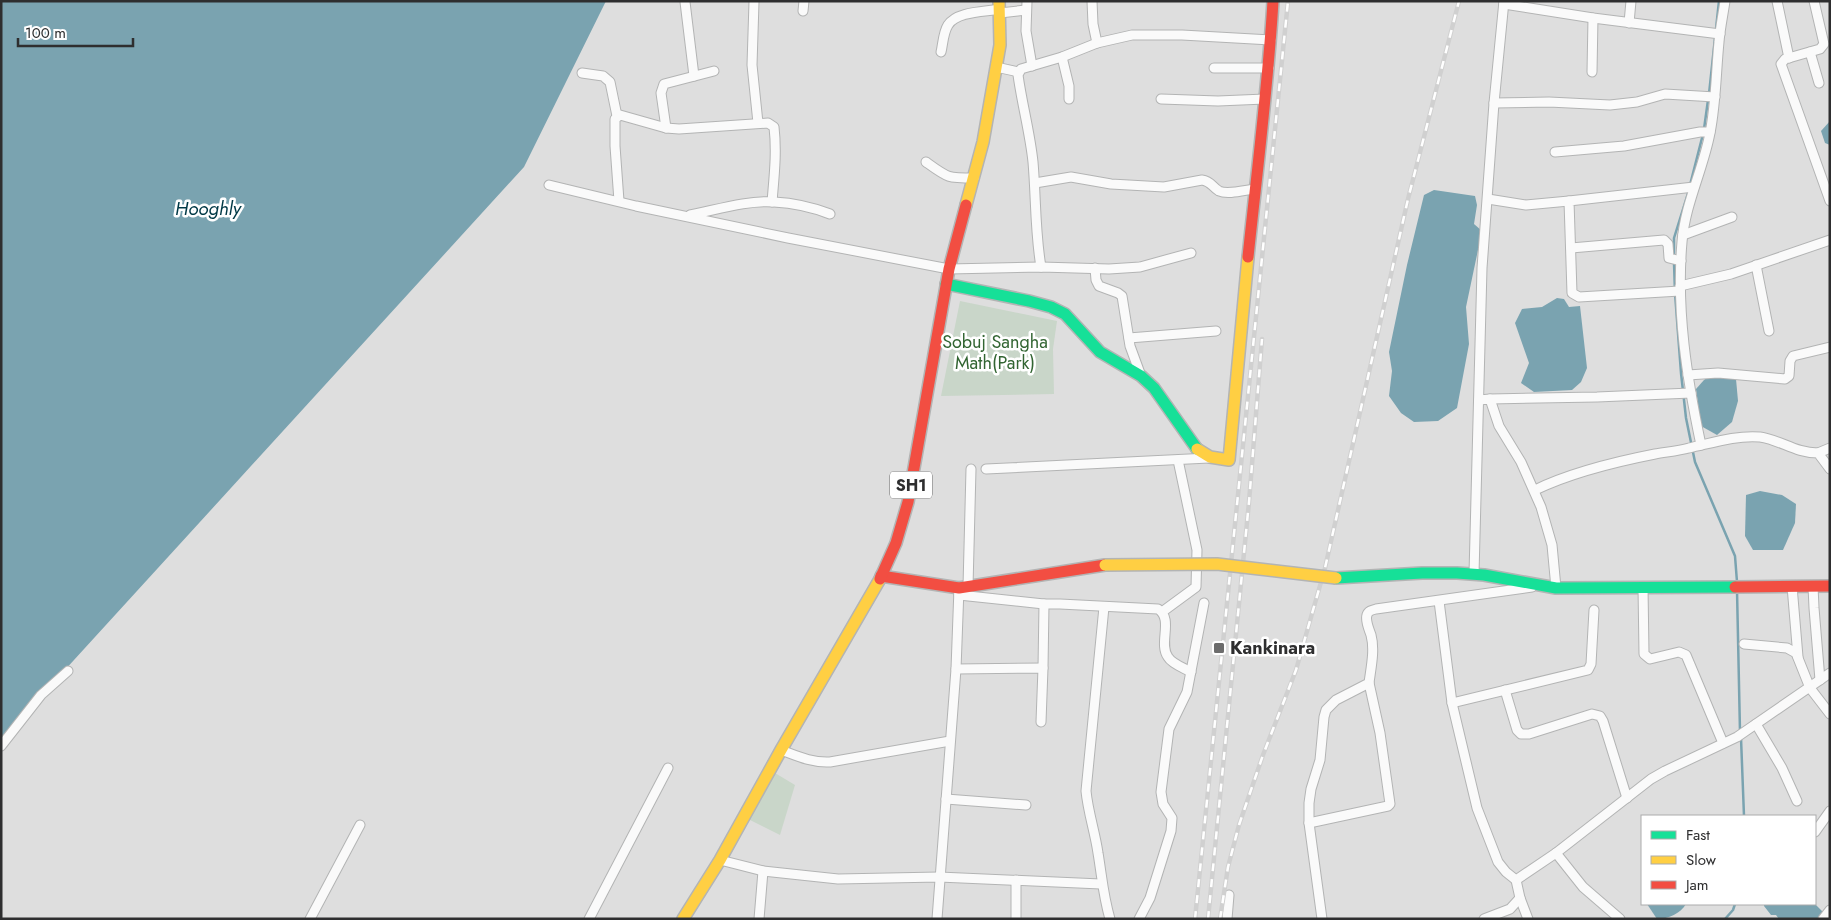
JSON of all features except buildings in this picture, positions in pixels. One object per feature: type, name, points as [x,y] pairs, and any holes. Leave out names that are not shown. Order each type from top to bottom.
[{"type":"main road","points":[[946,284],[1030,301],[1059,310],[1069,318],[1100,352],[1141,376],[1154,388],[1193,446],[1209,458],[1229,460],[1255,189],[1269,68],[1273,1]]},
{"type":"main road","name":"SH1","points":[[682,919],[720,860],[881,576],[896,543],[908,502],[949,269],[983,142],[1001,32],[1000,8]]},
{"type":"main road","points":[[881,576],[962,590],[1105,565],[1217,564],[1336,578],[1474,574],[1556,588],[1830,586]]},
{"type":"street","points":[[1092,1],[1093,24],[1097,43]]},
{"type":"street","points":[[1629,23],[1631,1]]},
{"type":"street","points":[[1696,446],[1686,393],[1688,375],[1677,290],[1677,261],[1683,236],[1689,187],[1705,154],[1716,33],[1725,1]]},
{"type":"street","points":[[1776,1],[1789,58]]},
{"type":"street","points":[[1814,1],[1827,43],[1822,48],[1782,62],[1781,70],[1830,201]]},
{"type":"street","points":[[685,2],[694,76]]},
{"type":"street","points":[[754,2],[752,65],[758,123]]},
{"type":"street","points":[[1474,574],[1482,268],[1494,103],[1504,2],[1593,18],[1716,33]]},
{"type":"street","points":[[941,52],[948,24],[954,19],[1000,8],[1026,6],[1026,31],[1032,66]]},
{"type":"street","points":[[1592,72],[1593,18]]},
{"type":"street","points":[[1019,72],[1021,69],[1062,57],[1097,43],[1132,35],[1148,34],[1271,40]]},
{"type":"street","points":[[1810,52],[1819,83]]},
{"type":"street","points":[[1062,57],[1069,86],[1069,99]]},
{"type":"street","points":[[996,67],[1019,72]]},
{"type":"street","points":[[1214,68],[1269,68]]},
{"type":"street","points":[[666,128],[662,88],[668,82],[714,71]]},
{"type":"street","points":[[1019,72],[1031,143],[1035,183],[1036,228],[1041,267]]},
{"type":"street","points":[[582,73],[603,76],[610,82],[617,116],[615,122],[615,146],[619,201]]},
{"type":"street","points":[[1494,103],[1549,102],[1610,105],[1637,102],[1665,94],[1710,97]]},
{"type":"street","points":[[1161,99],[1265,100]]},
{"type":"street","points":[[617,116],[624,115],[666,128],[696,129],[768,123],[774,128],[776,172],[772,202]]},
{"type":"street","points":[[1555,152],[1624,146],[1706,132]]},
{"type":"street","points":[[926,162],[950,178],[974,178]]},
{"type":"street","points":[[1035,183],[1071,177],[1111,184],[1164,187],[1202,180],[1209,182],[1216,189],[1224,192],[1255,189]]},
{"type":"street","points":[[549,185],[788,238],[949,269],[1148,266],[1191,253]]},
{"type":"street","points":[[1488,199],[1526,205],[1689,187]]},
{"type":"street","points":[[1569,201],[1571,289],[1575,295],[1579,296],[1677,290],[1830,240]]},
{"type":"street","points":[[684,215],[734,206],[772,202],[801,206],[830,214]]},
{"type":"street","points":[[1683,236],[1732,217]]},
{"type":"street","points":[[1571,248],[1664,240],[1668,244],[1669,258],[1677,261]]},
{"type":"street","points":[[1756,265],[1769,331]]},
{"type":"street","points":[[1095,268],[1096,280],[1099,286],[1121,294],[1124,302],[1131,353],[1141,376]]},
{"type":"street","points":[[1129,338],[1216,330]]},
{"type":"street","points":[[1688,375],[1718,373],[1785,379],[1788,376],[1790,360],[1793,356],[1830,347]]},
{"type":"street","points":[[1479,400],[1686,393]]},
{"type":"street","points":[[1490,399],[1499,426],[1521,462],[1535,490],[1552,545],[1556,588]]},
{"type":"street","points":[[1535,490],[1603,466],[1657,453],[1736,439],[1769,439],[1801,452],[1818,453],[1830,448]]},
{"type":"street","points":[[1818,453],[1830,469]]},
{"type":"street","points":[[986,469],[1209,458]]},
{"type":"street","points":[[1162,612],[1196,587],[1197,550],[1178,460]]},
{"type":"street","points":[[937,919],[971,468]]},
{"type":"street","points":[[1309,823],[1390,804],[1380,734],[1370,683],[1372,637],[1366,618],[1370,610],[1537,586]]},
{"type":"street","points":[[1792,586],[1798,657]]},
{"type":"street","points":[[1813,586],[1820,680]]},
{"type":"street","points":[[1643,587],[1644,654],[1650,658],[1679,652],[1686,655],[1723,744]]},
{"type":"street","points":[[962,590],[1044,604],[1158,609],[1165,618],[1165,648],[1168,658],[1191,672]]},
{"type":"street","points":[[1439,601],[1452,703],[1480,819],[1498,862],[1516,880],[1528,919]]},
{"type":"street","points":[[1139,919],[1150,898],[1171,832],[1172,818],[1162,798],[1161,785],[1169,729],[1185,698],[1204,603]]},
{"type":"street","points":[[1041,722],[1044,604]]},
{"type":"street","points":[[1104,607],[1086,791],[1098,855],[1101,884],[1110,919]]},
{"type":"street","points":[[1452,703],[1588,670],[1591,664],[1594,610]]},
{"type":"street","points":[[1744,644],[1787,648],[1796,653],[1810,688],[1830,714]]},
{"type":"street","points":[[956,669],[1043,668]]},
{"type":"street","points":[[1,746],[41,695],[68,671]]},
{"type":"street","points":[[1516,880],[1556,853],[1665,771],[1737,737],[1810,688],[1830,672]]},
{"type":"street","points":[[1322,919],[1309,823],[1311,789],[1320,760],[1324,717],[1326,710],[1336,700],[1370,683]]},
{"type":"street","points":[[1505,690],[1517,730],[1521,734],[1537,732],[1592,714],[1600,716],[1627,798]]},
{"type":"street","points":[[1756,724],[1782,768],[1797,801]]},
{"type":"street","points":[[781,750],[819,763],[950,741]]},
{"type":"street","points":[[589,919],[668,768]]},
{"type":"street","points":[[946,799],[1026,805]]},
{"type":"street","points":[[1816,831],[1830,812]]},
{"type":"street","points":[[310,919],[360,824]]},
{"type":"street","points":[[1556,853],[1583,887],[1620,919]]},
{"type":"street","points":[[720,860],[763,871],[838,879],[940,878],[1101,884]]},
{"type":"street","points":[[759,919],[763,871]]},
{"type":"street","points":[[1016,880],[1016,919]]},
{"type":"street","points":[[1227,919],[1229,895]]},
{"type":"street","points":[[1484,919],[1510,910],[1520,898]]},
{"type":"street","points":[[1823,919],[1830,910]]},
{"type":"green space","name":"Sobuj Sangha Math(Park)","points":[[960,301],[1057,321],[1053,349],[1054,394],[941,396]]},
{"type":"green space","points":[[775,773],[795,785],[780,835],[748,819]]},
{"type":"water","name":"Hooghly","points":[[1,1],[606,1],[524,167],[53,683],[1,746]]},
{"type":"water","points":[[1830,121],[1830,145],[1825,143],[1821,131]]},
{"type":"water","points":[[1434,190],[1475,196],[1477,205],[1474,224],[1482,231],[1466,307],[1469,344],[1457,408],[1438,421],[1414,422],[1401,413],[1389,396],[1392,371],[1389,352],[1424,195]]},
{"type":"water","points":[[1557,298],[1564,299],[1569,307],[1580,306],[1587,368],[1581,382],[1572,390],[1534,392],[1521,383],[1529,363],[1515,323],[1522,309],[1542,307]]},
{"type":"water","points":[[1711,375],[1736,379],[1738,401],[1732,422],[1717,435],[1701,426],[1696,389]]},
{"type":"water","points":[[1760,491],[1782,495],[1796,504],[1795,523],[1783,550],[1753,550],[1745,536],[1746,495]]},
{"type":"water","points":[[1648,905],[1685,905],[1674,915],[1657,919]]},
{"type":"water","points":[[1816,905],[1825,914],[1821,919],[1779,919],[1776,915],[1771,915],[1764,906]]},
{"type":"waterway","points":[[1709,94],[1719,1]]},
{"type":"waterway","points":[[1704,129],[1708,100]]},
{"type":"waterway","points":[[1690,185],[1703,134]]},
{"type":"waterway","points":[[1674,257],[1674,238],[1689,190]]},
{"type":"waterway","points":[[1674,263],[1681,373],[1686,418],[1695,462],[1735,556],[1737,582]]},
{"type":"waterway","points":[[1737,590],[1740,732]]},
{"type":"waterway","points":[[1741,738],[1744,815]]},
{"type":"waterway","points":[[1725,919],[1735,905]]},
{"type":"railway","points":[[1195,919],[1288,1]]},
{"type":"railway","points":[[1220,919],[1228,867],[1239,825],[1263,755],[1296,670],[1325,568],[1408,199],[1459,1]]},
{"type":"railway","points":[[1208,919],[1249,502],[1262,339]]},
{"type":"traffic: fast","points":[[946,284],[1029,301],[1051,307],[1065,314],[1100,352],[1141,376],[1154,388],[1197,449]]},
{"type":"traffic: fast","points":[[1336,578],[1457,573],[1484,575],[1556,588],[1735,587]]},
{"type":"traffic: slow","points":[[966,205],[983,142],[1000,45],[999,1]]},
{"type":"traffic: slow","points":[[1197,449],[1210,457],[1229,460],[1248,257]]},
{"type":"traffic: slow","points":[[1105,565],[1217,564],[1336,578]]},
{"type":"traffic: slow","points":[[683,919],[720,860],[880,579]]},
{"type":"traffic: jam","points":[[1248,257],[1273,1]]},
{"type":"traffic: jam","points":[[880,579],[896,543],[908,502],[949,269],[966,205]]},
{"type":"traffic: jam","points":[[881,576],[959,588],[1105,565]]},
{"type":"traffic: jam","points":[[1735,587],[1830,586]]},
{"type":"place","name":"Kankinara","points":[[1219,648]]}]
